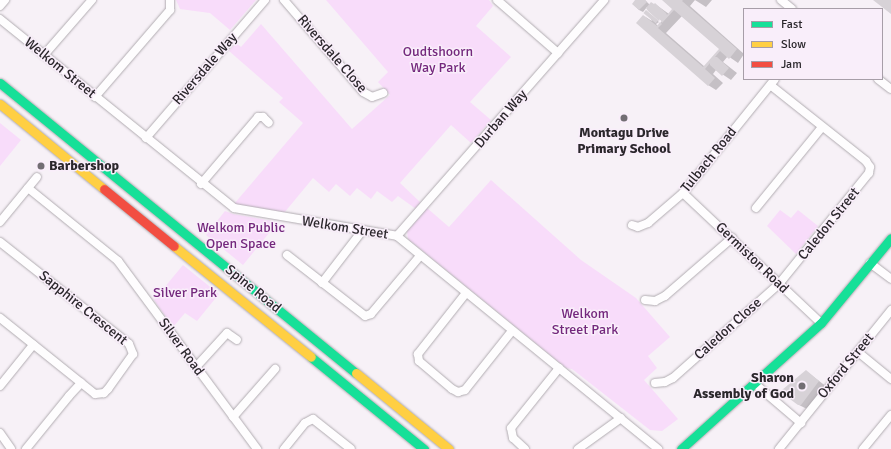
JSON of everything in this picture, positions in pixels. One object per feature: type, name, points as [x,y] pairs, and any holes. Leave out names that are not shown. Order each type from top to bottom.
[{"type":"main road","name":"Spine Road","points":[[0,83],[450,449]]},
{"type":"main road","name":"Spine Road","points":[[0,104],[424,449]]},
{"type":"main road","points":[[671,449],[684,446],[821,323],[891,238]]},
{"type":"street","points":[[0,6],[5,0]]},
{"type":"street","points":[[44,55],[92,0]]},
{"type":"street","points":[[95,97],[170,10],[170,0]]},
{"type":"street","name":"Riversdale Way","points":[[146,138],[265,0]]},
{"type":"street","name":"Riversdale Close","points":[[284,0],[363,92],[372,97],[383,93]]},
{"type":"street","points":[[497,0],[558,53]]},
{"type":"street","name":"Durban Way","points":[[397,236],[604,0]]},
{"type":"street","points":[[781,0],[791,8]]},
{"type":"street","name":"Welkom Street","points":[[0,19],[226,203],[239,210],[397,236],[658,449]]},
{"type":"street","points":[[879,80],[891,89]]},
{"type":"street","points":[[756,208],[822,127],[773,82]]},
{"type":"street","name":"Tulbach Road","points":[[632,225],[638,227],[648,223],[683,193],[773,82]]},
{"type":"street","points":[[202,184],[258,117],[263,117],[269,123]]},
{"type":"street","name":"Caledon Street","points":[[779,284],[866,178],[870,167],[866,161],[822,127]]},
{"type":"street","points":[[0,222],[37,176]]},
{"type":"street","name":"Silver Road","points":[[28,188],[118,261],[257,449]]},
{"type":"street","name":"Germiston Road","points":[[683,193],[821,323]]},
{"type":"street","points":[[322,283],[362,231]]},
{"type":"street","points":[[645,300],[655,301],[665,296],[732,238]]},
{"type":"street","name":"Sapphire Crescent","points":[[0,242],[132,348],[133,354],[131,359],[104,393],[95,394],[0,318]]},
{"type":"street","points":[[287,255],[360,315],[369,316],[420,256]]},
{"type":"street","points":[[870,263],[891,280]]},
{"type":"street","name":"Caledon Close","points":[[655,383],[665,382],[673,378],[779,284]]},
{"type":"street","points":[[466,293],[418,352],[417,356],[419,361],[452,389],[458,392],[465,390],[512,331]]},
{"type":"street","name":"Oxford Street","points":[[779,449],[891,310]]},
{"type":"street","points":[[196,368],[227,333],[237,340]]},
{"type":"street","points":[[0,386],[33,345]]},
{"type":"street","points":[[858,352],[891,379]]},
{"type":"street","points":[[525,449],[513,438],[511,428],[559,368]]},
{"type":"street","points":[[233,417],[275,369]]},
{"type":"street","points":[[26,449],[81,383]]},
{"type":"street","points":[[754,383],[801,423]]},
{"type":"street","points":[[863,449],[891,415]]},
{"type":"street","points":[[578,449],[621,418]]},
{"type":"street","points":[[284,449],[305,423],[312,419],[351,449]]},
{"type":"street","points":[[0,433],[11,449]]},
{"type":"green space","points":[[176,0],[256,0],[230,30],[210,13],[180,9]]},
{"type":"green space","name":"Oudtshoorn Way Park","points":[[326,0],[489,0],[493,6],[476,26],[511,57],[470,102],[491,120],[471,143],[451,125],[400,183],[421,203],[416,209],[398,196],[392,202],[377,191],[371,199],[357,188],[350,196],[336,184],[329,192],[313,178],[284,213],[234,204],[303,123],[279,102],[283,98],[229,51],[236,43],[241,47],[261,24],[352,129],[390,95],[378,82],[388,72]]},
{"type":"green space","points":[[0,123],[21,140],[0,166]]},
{"type":"green space","name":"Welkom Street Park","points":[[491,180],[581,260],[636,298],[670,337],[648,356],[657,368],[644,380],[678,419],[662,431],[650,430],[572,369],[566,368],[408,239],[407,231],[427,208],[449,227]]},
{"type":"green space","points":[[780,210],[791,218],[798,210],[818,226],[796,254],[767,226]]},
{"type":"green space","name":"Welkom Public Open Space","points":[[225,211],[233,214],[278,222],[243,265],[206,235]]},
{"type":"green space","name":"Silver Park","points":[[183,265],[219,294],[197,321],[185,313],[173,327],[154,300]]},
{"type":"building","points":[[635,0],[645,0],[647,2],[639,10],[632,4]]},
{"type":"building","points":[[662,0],[683,0],[682,1],[737,49],[729,59],[720,51],[715,57],[717,57],[729,68],[722,76],[710,65],[710,63],[705,69],[715,78],[708,86],[636,23],[643,15],[657,26],[660,22],[662,24],[658,28],[703,67],[719,49],[674,10],[662,23],[660,19],[659,21],[646,8],[651,2],[654,4],[655,3],[667,15],[672,9]]},
{"type":"building","points":[[873,0],[891,0],[891,14]]},
{"type":"building","points":[[646,10],[658,20],[656,23],[643,13]]},
{"type":"building","name":"Sharon Assembly of God","points":[[806,370],[819,381],[801,405],[798,405],[783,394],[782,390]]},
{"type":"traffic: fast","points":[[0,83],[356,373]]},
{"type":"traffic: fast","points":[[681,449],[821,323],[891,238]]},
{"type":"traffic: fast","points":[[311,357],[424,449]]},
{"type":"traffic: slow","points":[[0,104],[104,189]]},
{"type":"traffic: slow","points":[[174,246],[311,357]]},
{"type":"traffic: slow","points":[[356,373],[449,449]]},
{"type":"traffic: jam","points":[[104,189],[174,246]]},
{"type":"place","name":"Montagu Drive Primary School","points":[[624,118]]},
{"type":"place","name":"Barbershop","points":[[41,166]]},
{"type":"place","name":"Sharon Assembly of God","points":[[802,386]]}]
